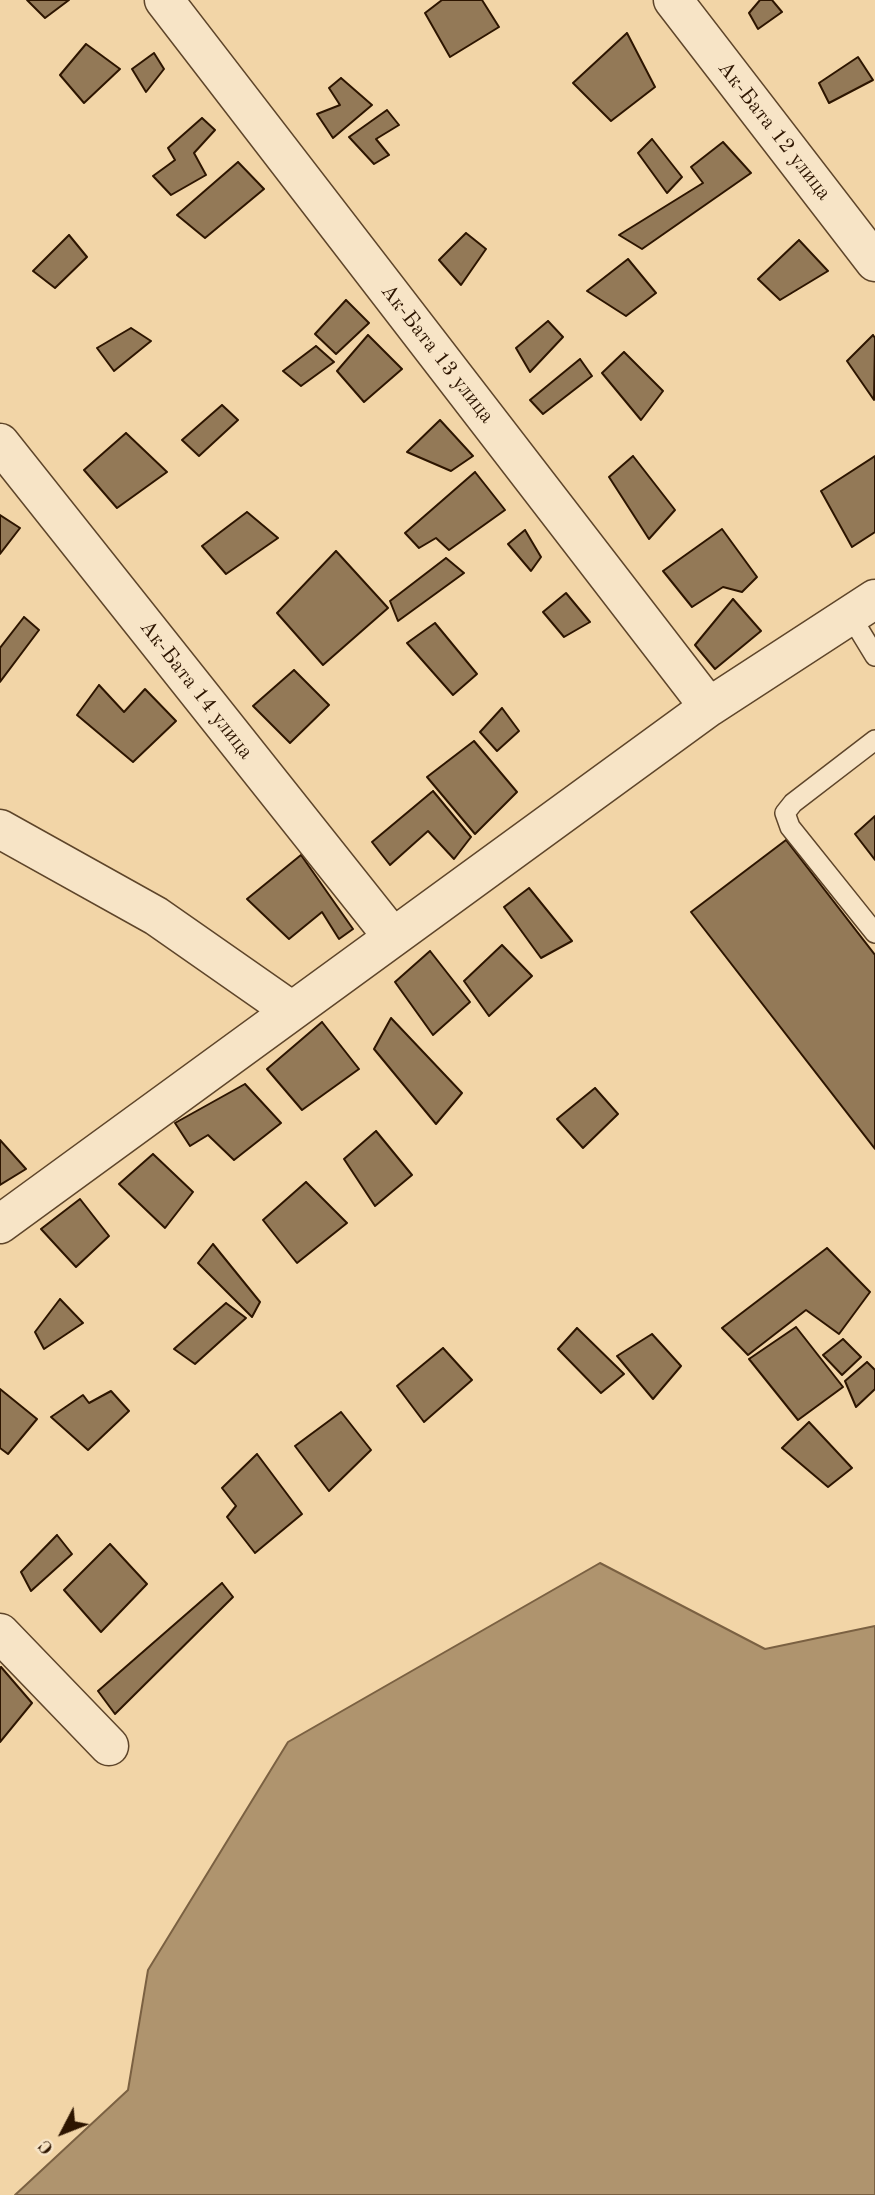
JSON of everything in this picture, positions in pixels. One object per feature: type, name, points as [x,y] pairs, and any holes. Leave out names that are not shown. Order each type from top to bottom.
[{"type":"street","name":"Ак-Бата 13 улица","points":[[164,0],[709,707]]},
{"type":"street","name":"Ак-Бата 12 улица","points":[[673,0],[875,262]]},
{"type":"street","name":"Ак-Бата 14 улица","points":[[0,443],[392,936]]},
{"type":"street","points":[[0,1224],[709,707],[863,607]]},
{"type":"street","points":[[0,829],[156,916],[292,1010]]},
{"type":"street","points":[[0,1633],[108,1746]]},
{"type":"lane","points":[[863,607],[875,656]]},
{"type":"lane","points":[[875,740],[793,803],[785,813],[790,827],[875,933]]},
{"type":"shaded area","points":[[600,1563],[765,1649],[875,1626],[875,2195],[15,2195],[128,2090],[148,1970],[288,1742]]},
{"type":"building","points":[[27,0],[69,0],[45,18]]},
{"type":"building","points":[[442,0],[482,0],[499,27],[450,57],[425,13]]},
{"type":"building","points":[[760,0],[772,0],[782,12],[758,29],[749,13]]},
{"type":"building","points":[[627,33],[655,87],[611,121],[573,83]]},
{"type":"building","points":[[86,44],[120,69],[84,103],[60,75]]},
{"type":"building","points":[[154,53],[164,69],[146,92],[132,69]]},
{"type":"building","points":[[858,57],[873,80],[829,103],[819,83]]},
{"type":"building","points":[[341,78],[372,105],[333,138],[317,114],[340,105],[329,88]]},
{"type":"building","points":[[387,110],[399,125],[376,139],[389,155],[374,164],[349,137]]},
{"type":"building","points":[[202,118],[215,130],[194,153],[206,175],[171,195],[153,176],[175,160],[168,148]]},
{"type":"building","points":[[652,139],[682,177],[667,193],[638,153]]},
{"type":"building","points":[[723,142],[751,173],[642,249],[619,235],[703,183],[691,167]]},
{"type":"building","points":[[238,162],[264,189],[205,238],[177,215]]},
{"type":"building","points":[[466,233],[486,249],[461,285],[439,260]]},
{"type":"building","points":[[69,235],[87,257],[55,288],[33,271]]},
{"type":"building","points":[[799,240],[828,271],[780,300],[758,279]]},
{"type":"building","points":[[628,259],[656,293],[626,316],[587,291]]},
{"type":"building","points":[[346,300],[369,323],[336,354],[315,334]]},
{"type":"building","points":[[548,321],[563,337],[530,372],[516,348]]},
{"type":"building","points":[[131,328],[151,341],[114,371],[97,348]]},
{"type":"building","points":[[368,335],[402,369],[364,402],[337,371]]},
{"type":"building","points":[[873,335],[875,338],[874,400],[847,361]]},
{"type":"building","points":[[316,346],[334,362],[301,386],[283,371]]},
{"type":"building","points":[[624,352],[663,391],[641,420],[602,373]]},
{"type":"building","points":[[580,359],[592,376],[543,414],[530,400]]},
{"type":"building","points":[[222,405],[238,420],[199,456],[182,440]]},
{"type":"building","points":[[440,420],[473,456],[451,471],[407,452]]},
{"type":"building","points":[[126,433],[167,472],[117,508],[84,470]]},
{"type":"building","points":[[633,456],[675,510],[649,539],[609,477]]},
{"type":"building","points":[[875,456],[875,532],[852,547],[821,491]]},
{"type":"building","points":[[475,472],[505,510],[449,550],[436,538],[419,548],[405,533]]},
{"type":"building","points":[[247,512],[278,538],[226,574],[202,546]]},
{"type":"building","points":[[0,515],[20,528],[0,554]]},
{"type":"building","points":[[722,529],[757,577],[742,592],[723,587],[692,607],[663,571]]},
{"type":"building","points":[[525,530],[541,557],[531,571],[508,544]]},
{"type":"building","points":[[336,551],[388,608],[323,665],[277,613]]},
{"type":"building","points":[[446,558],[464,573],[398,621],[390,601]]},
{"type":"building","points":[[566,593],[590,622],[564,637],[543,612]]},
{"type":"building","points":[[733,599],[761,631],[715,669],[695,645]]},
{"type":"building","points":[[24,617],[39,630],[0,682],[0,648]]},
{"type":"building","points":[[435,623],[477,674],[453,695],[407,643]]},
{"type":"building","points":[[294,670],[329,705],[290,743],[253,706]]},
{"type":"building","points":[[99,685],[124,712],[145,689],[176,721],[133,762],[77,715]]},
{"type":"building","points":[[502,708],[519,731],[497,751],[480,732]]},
{"type":"building","points":[[474,741],[517,792],[475,834],[427,777]]},
{"type":"building","points":[[433,791],[471,837],[454,859],[428,831],[390,865],[372,842]]},
{"type":"building","points":[[875,816],[875,860],[855,834]]},
{"type":"building","points":[[786,840],[875,955],[875,1149],[691,912]]},
{"type":"building","points":[[301,855],[353,929],[339,939],[322,912],[289,939],[247,899]]},
{"type":"building","points":[[529,888],[572,941],[541,958],[504,907]]},
{"type":"building","points":[[502,945],[532,976],[489,1016],[464,981]]},
{"type":"building","points":[[430,951],[470,1002],[433,1035],[395,982]]},
{"type":"building","points":[[391,1018],[462,1093],[436,1124],[374,1049]]},
{"type":"building","points":[[322,1022],[359,1069],[302,1110],[267,1069]]},
{"type":"building","points":[[245,1084],[281,1123],[234,1160],[208,1135],[190,1146],[175,1123]]},
{"type":"building","points":[[595,1088],[618,1114],[583,1148],[557,1119]]},
{"type":"building","points":[[376,1131],[412,1175],[375,1206],[344,1159]]},
{"type":"building","points":[[0,1140],[26,1169],[0,1185]]},
{"type":"building","points":[[153,1154],[193,1192],[165,1228],[119,1184]]},
{"type":"building","points":[[306,1182],[347,1223],[297,1263],[263,1220]]},
{"type":"building","points":[[80,1199],[109,1236],[76,1267],[41,1229]]},
{"type":"building","points":[[213,1244],[260,1302],[252,1317],[198,1263]]},
{"type":"building","points":[[827,1248],[870,1292],[839,1334],[806,1310],[748,1355],[722,1328]]},
{"type":"building","points":[[60,1299],[83,1323],[44,1349],[35,1332]]},
{"type":"building","points":[[226,1303],[246,1318],[195,1364],[174,1349]]},
{"type":"building","points":[[796,1327],[843,1387],[798,1420],[749,1359]]},
{"type":"building","points":[[577,1328],[624,1374],[601,1393],[558,1349]]},
{"type":"building","points":[[652,1334],[681,1366],[653,1399],[617,1356]]},
{"type":"building","points":[[843,1339],[861,1357],[842,1375],[823,1355]]},
{"type":"building","points":[[443,1348],[472,1380],[424,1422],[397,1386]]},
{"type":"building","points":[[867,1362],[875,1370],[875,1389],[856,1407],[845,1381]]},
{"type":"building","points":[[0,1389],[37,1419],[8,1454],[0,1448]]},
{"type":"building","points":[[111,1391],[129,1411],[88,1450],[51,1417],[83,1395],[89,1403]]},
{"type":"building","points":[[341,1412],[371,1450],[329,1491],[295,1446]]},
{"type":"building","points":[[809,1422],[852,1468],[828,1487],[782,1448]]},
{"type":"building","points":[[257,1454],[302,1514],[255,1553],[227,1517],[236,1506],[222,1488]]},
{"type":"building","points":[[57,1535],[72,1554],[31,1591],[21,1572]]},
{"type":"building","points":[[110,1544],[147,1584],[101,1632],[64,1590]]},
{"type":"building","points":[[222,1583],[233,1597],[115,1714],[98,1691]]},
{"type":"building","points":[[0,1668],[32,1703],[0,1742]]}]
